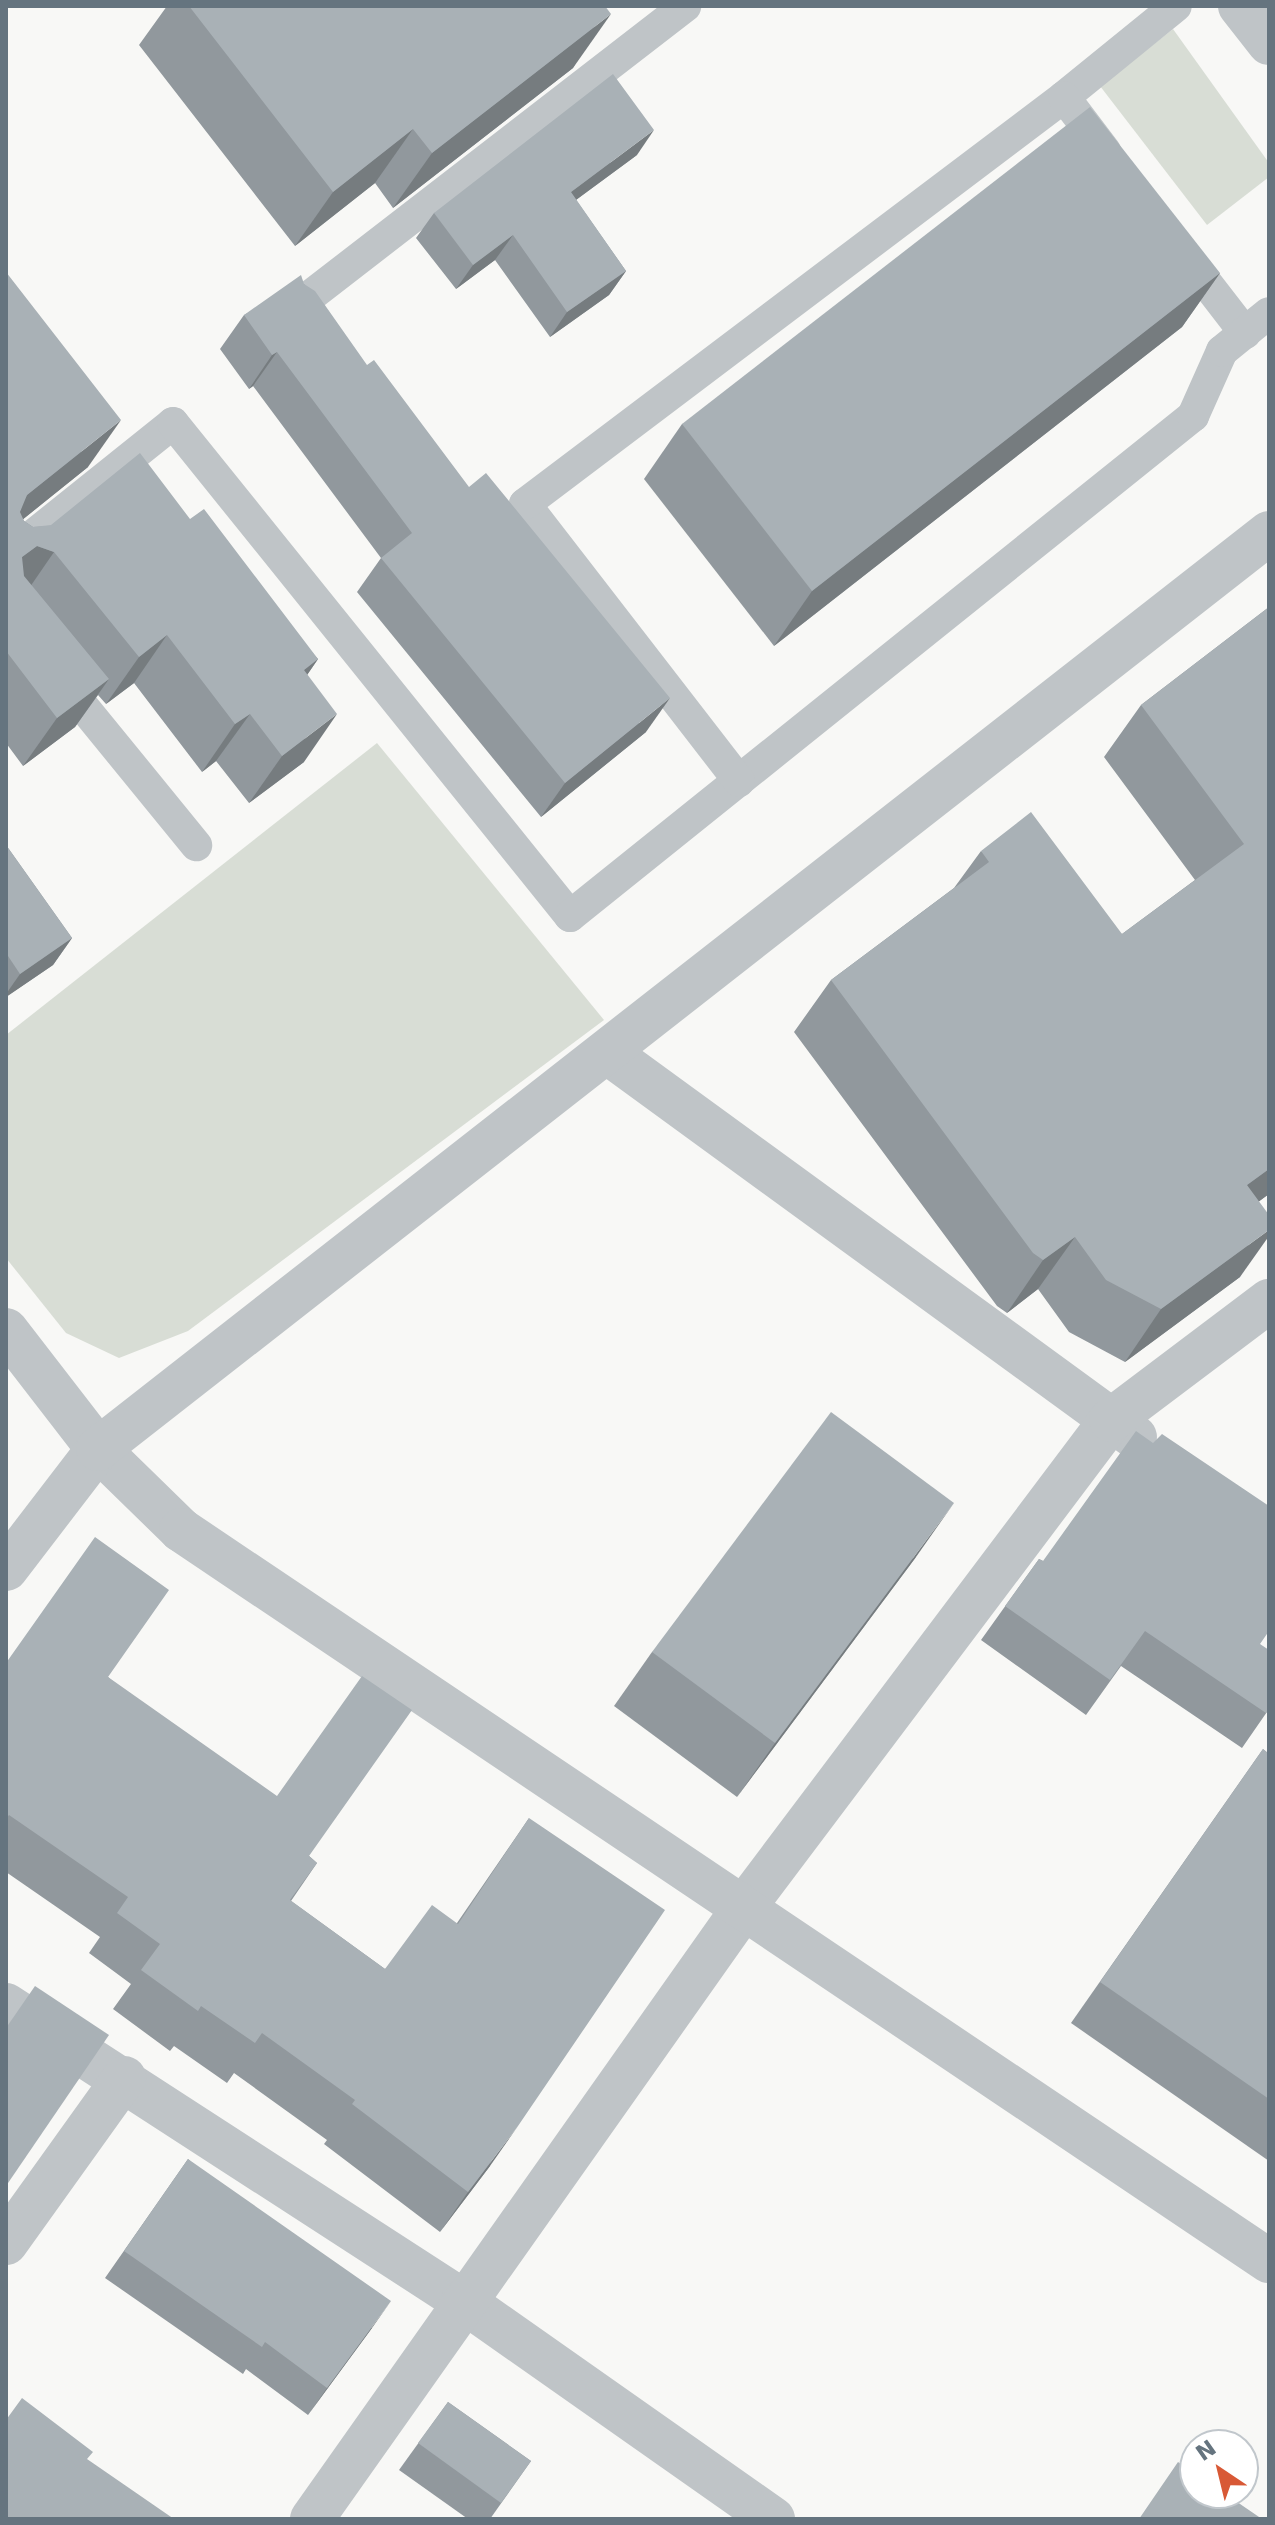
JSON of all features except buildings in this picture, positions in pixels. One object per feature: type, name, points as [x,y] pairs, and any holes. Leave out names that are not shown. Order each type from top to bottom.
[{"type":"street","points":[[1240,6],[1269,43]]},
{"type":"street","points":[[6,1569],[98,1449],[1269,533]]},
{"type":"street","points":[[608,1053],[1164,1457]]},
{"type":"street","points":[[312,2519],[463,2301],[745,1906],[1111,1420],[1269,1301]]},
{"type":"street","points":[[6,1330],[98,1449],[181,1530],[745,1906],[1269,2261]]},
{"type":"street","points":[[6,2005],[124,2078],[463,2301],[773,2519]]},
{"type":"street","points":[[6,2243],[124,2078]]},
{"type":"lane","points":[[296,307],[685,6]]},
{"type":"lane","points":[[739,781],[525,504],[1064,97],[1176,6]]},
{"type":"lane","points":[[1064,97],[1121,171]]},
{"type":"lane","points":[[6,557],[173,423],[570,916],[1193,416],[1222,351],[1257,323],[1168,233]]},
{"type":"lane","points":[[6,612],[196,845]]},
{"type":"shaded area","points":[[1173,29],[1269,163],[1269,177],[1207,225],[1100,86]]},
{"type":"shaded area","points":[[377,743],[604,1020],[188,1331],[119,1358],[66,1333],[6,1258],[6,1035]]}]
